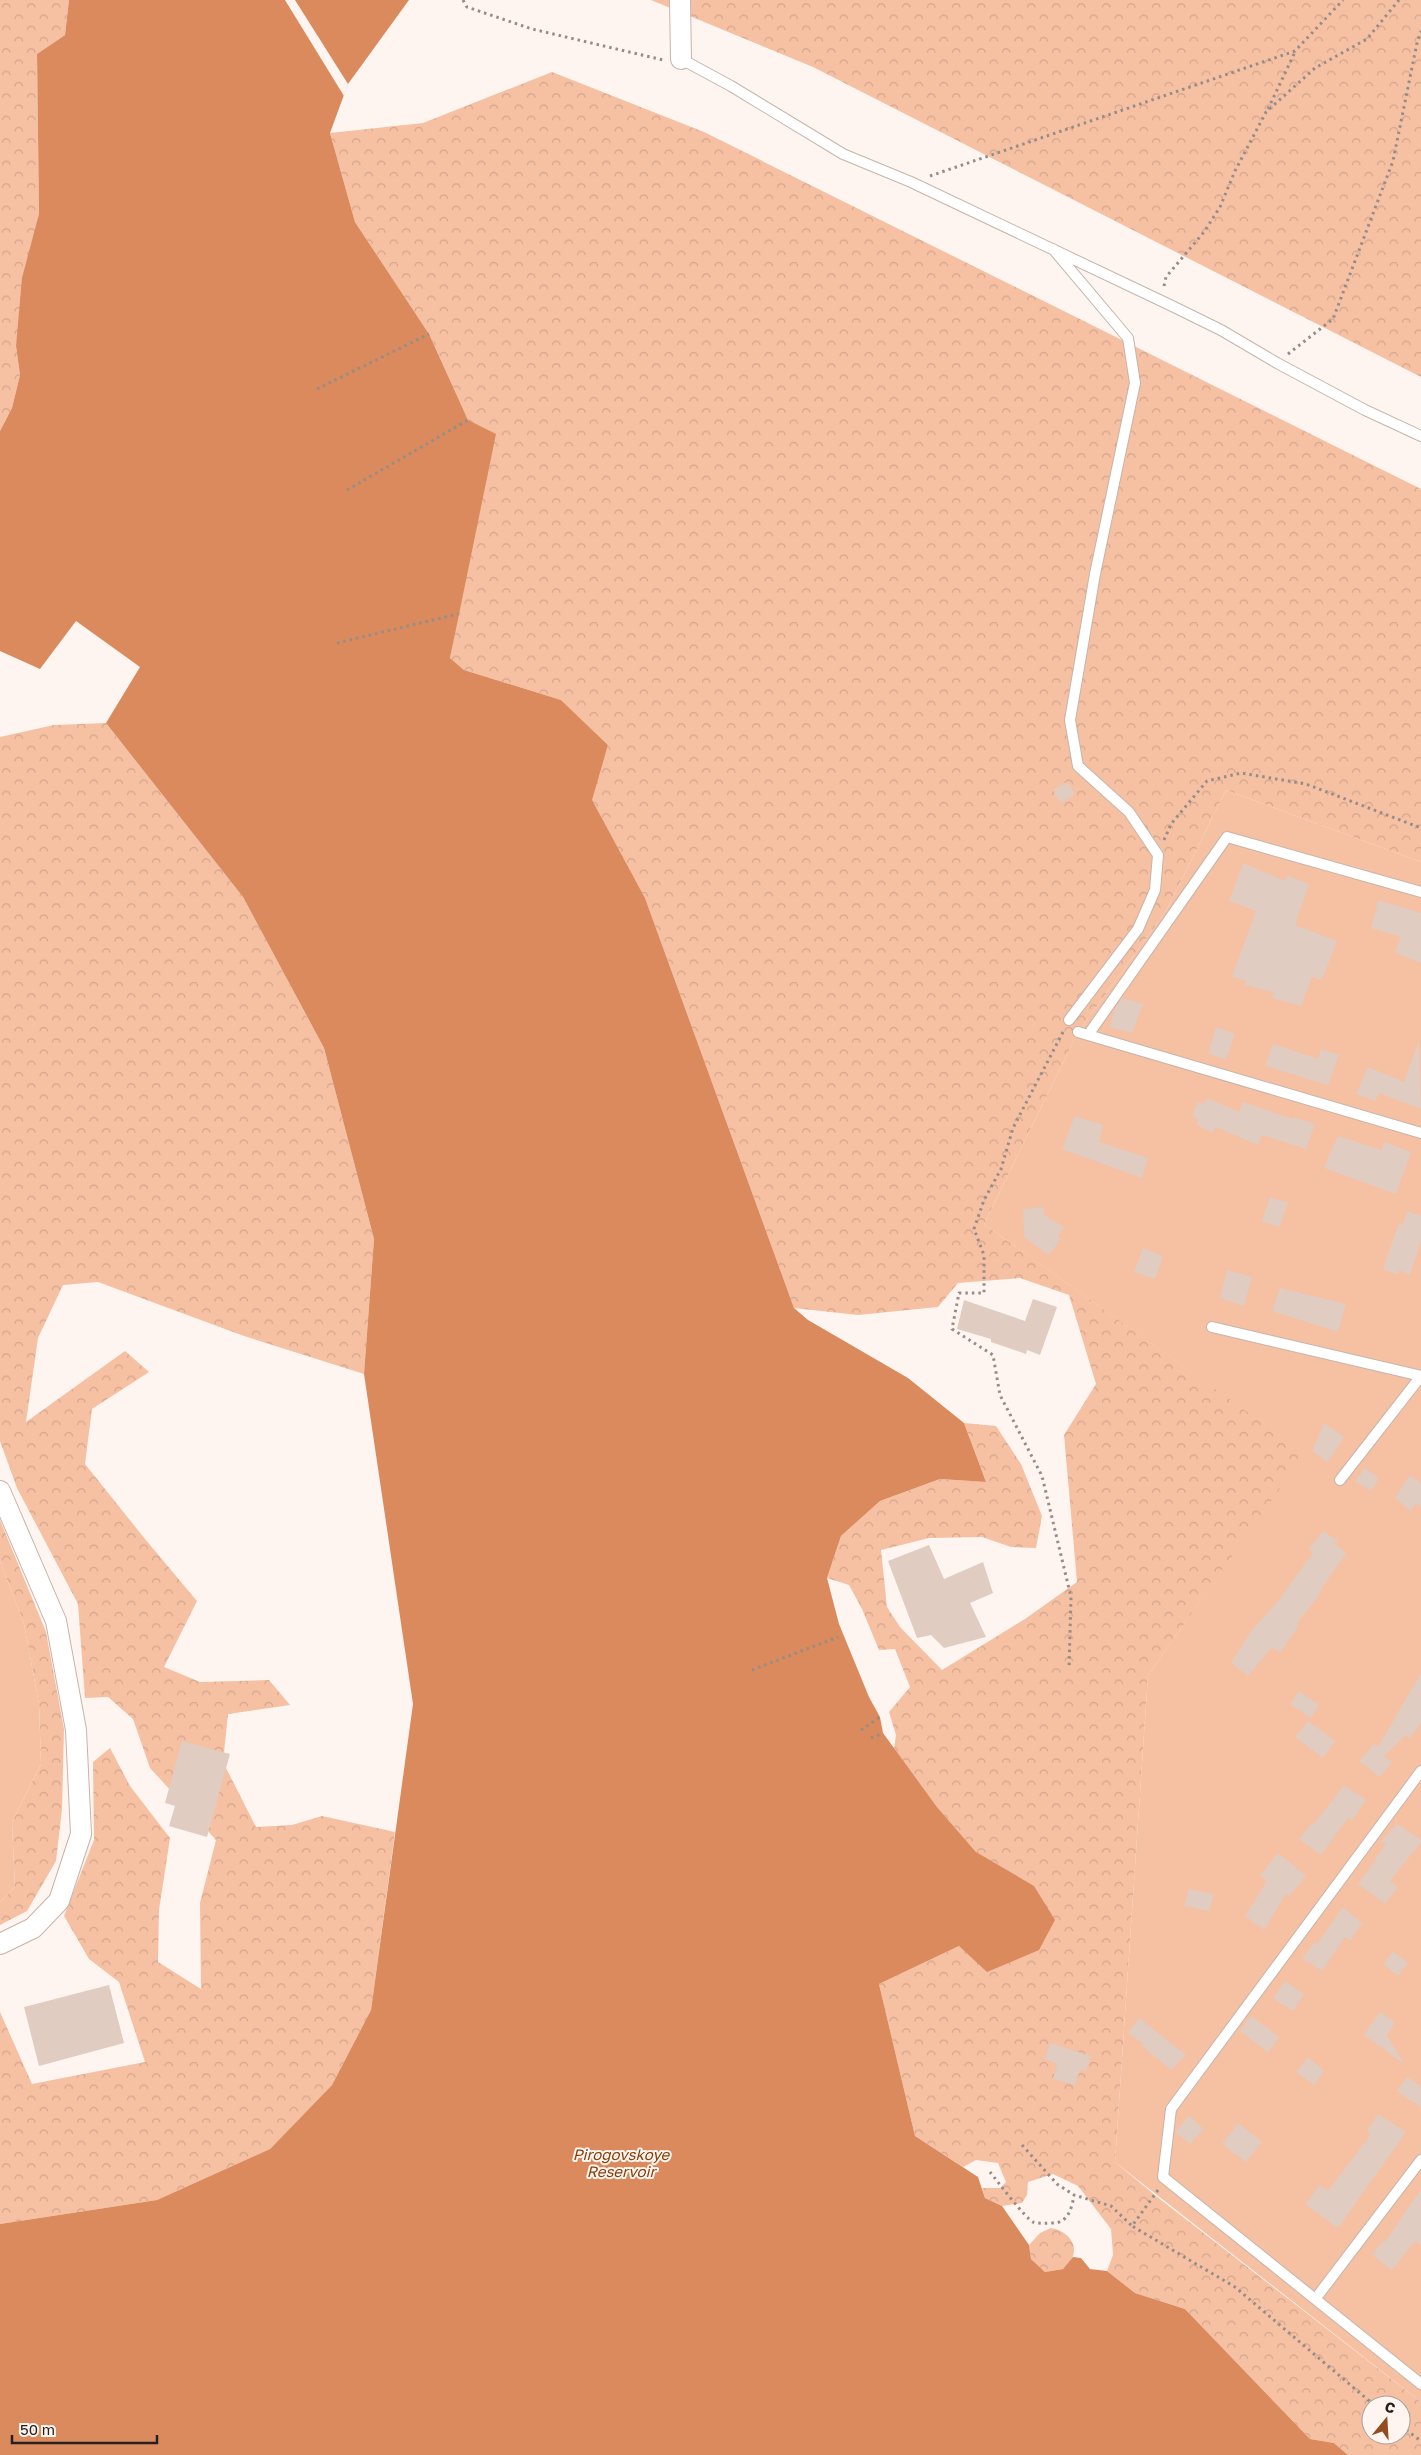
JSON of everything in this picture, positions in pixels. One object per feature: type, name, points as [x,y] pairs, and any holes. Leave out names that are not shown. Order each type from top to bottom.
[{"type":"street","points":[[680,0],[681,59]]},
{"type":"street","points":[[0,1491],[56,1621],[76,1730],[81,1834],[59,1901],[33,1928],[0,1944]]},
{"type":"lane","points":[[681,59],[732,86],[843,154],[911,182],[1170,305],[1221,330],[1276,363],[1365,410],[1421,436]]},
{"type":"lane","points":[[1053,250],[1128,338],[1136,383],[1095,574],[1070,720],[1076,757],[1078,766],[1129,812],[1158,855],[1155,890],[1138,929],[1069,1020]]},
{"type":"lane","points":[[1421,892],[1227,837],[1083,1033],[1421,1133]]},
{"type":"lane","points":[[1212,1327],[1421,1376],[1340,1480]]},
{"type":"lane","points":[[1421,1771],[1171,2109],[1163,2177],[1421,2384]]},
{"type":"lane","points":[[1316,2298],[1421,2160]]},
{"type":"path","points":[[463,0],[467,7],[532,29],[613,47],[657,60],[681,59]]},
{"type":"path","points":[[1170,305],[1162,291],[1166,277],[1204,232],[1220,207],[1234,171],[1266,112],[1295,51],[1343,0]]},
{"type":"path","points":[[1266,112],[1315,68],[1367,39],[1399,0]]},
{"type":"path","points":[[1276,363],[1333,319],[1393,161],[1416,43],[1421,31]]},
{"type":"path","points":[[911,182],[1295,51]]},
{"type":"path","points":[[317,389],[429,334]]},
{"type":"path","points":[[346,490],[468,420]]},
{"type":"path","points":[[337,642],[458,614]]},
{"type":"path","points":[[1158,855],[1171,824],[1207,781],[1241,773],[1306,784],[1421,828]]},
{"type":"path","points":[[1069,1020],[1013,1128],[1002,1169],[984,1200],[974,1229],[984,1255],[984,1293],[959,1292],[952,1329],[993,1355],[1000,1395],[1042,1476],[1071,1597],[1069,1669]]},
{"type":"path","points":[[752,1670],[838,1637]]},
{"type":"path","points":[[861,1730],[880,1717]]},
{"type":"path","points":[[870,1738],[883,1733]]},
{"type":"path","points":[[1022,2145],[1057,2184],[1074,2196],[1111,2206],[1132,2226],[1235,2287],[1362,2395]]},
{"type":"path","points":[[990,2172],[1011,2196],[1022,2213],[1032,2222],[1058,2223],[1067,2217],[1072,2208],[1074,2196]]},
{"type":"path","points":[[1132,2226],[1156,2196],[1163,2177]]},
{"type":"green space","points":[[0,0],[69,0],[65,35],[37,54],[39,214],[16,346],[20,375],[12,408],[0,431]]},
{"type":"green space","points":[[651,0],[1421,0],[1421,377],[813,67]]},
{"type":"green space","points":[[552,72],[704,132],[1421,489],[1421,862],[1226,790],[1166,911],[1078,1032],[984,1224],[1305,1453],[1148,1675],[1115,2162],[1421,2402],[1421,2455],[1348,2455],[1334,2443],[1310,2439],[1185,2309],[1135,2293],[1107,2271],[1113,2255],[1111,2229],[1078,2186],[1053,2174],[1028,2182],[1027,2195],[1022,2203],[1002,2206],[985,2198],[982,2188],[1000,2188],[1006,2182],[998,2163],[976,2160],[963,2167],[915,2136],[879,1984],[959,1946],[1018,1885],[976,1852],[937,1807],[894,1749],[896,1735],[889,1712],[910,1687],[895,1649],[879,1650],[862,1609],[849,1585],[827,1578],[841,1536],[880,1501],[940,1479],[986,1482],[964,1423],[996,1426],[1021,1464],[1042,1516],[1036,1548],[1011,1547],[982,1537],[929,1538],[881,1550],[887,1607],[900,1627],[942,1670],[1025,1619],[1077,1582],[1064,1435],[1096,1384],[1069,1295],[1020,1278],[958,1283],[938,1307],[858,1315],[794,1308],[645,898],[591,799],[608,745],[561,700],[464,670],[450,658],[458,614],[468,420],[429,334],[355,222],[330,133],[423,123]]},
{"type":"green space","points":[[106,723],[243,897],[324,1048],[374,1239],[364,1374],[244,1336],[98,1282],[63,1285],[38,1338],[26,1422],[125,1351],[149,1372],[92,1409],[85,1464],[197,1601],[164,1667],[200,1682],[269,1680],[290,1705],[228,1714],[223,1762],[256,1827],[292,1825],[322,1816],[395,1832],[371,2010],[332,2085],[270,2149],[157,2200],[0,2224],[0,2012],[32,2084],[145,2062],[119,1982],[89,1959],[64,1916],[94,1840],[93,1762],[110,1748],[130,1786],[170,1838],[159,1910],[158,1962],[201,1989],[200,1903],[216,1840],[150,1768],[133,1719],[108,1697],[85,1698],[78,1604],[17,1488],[0,1441],[0,737],[54,725]]},
{"type":"green space","points":[[1226,790],[1421,862],[1421,2402],[1115,2162],[1148,1675],[1304,1453],[984,1224],[1078,1032],[1166,911]]},
{"type":"green space","points":[[0,1520],[46,1632],[64,1729],[62,1809],[56,1861],[27,1911],[0,1925],[0,1902],[15,1887],[12,1822],[41,1764],[39,1704],[24,1624],[0,1561]]},
{"type":"green space","points":[[0,1561],[24,1624],[39,1704],[41,1764],[12,1822],[15,1887],[0,1902]]},
{"type":"green space","points":[[1051,2228],[1061,2231],[1069,2237],[1074,2246],[1074,2251],[1072,2258],[1063,2269],[1045,2272],[1031,2259],[1029,2245],[1040,2233]]},
{"type":"water","name":"Pirogovskoye Reservoir","points":[[69,0],[409,0],[348,84],[330,133],[355,222],[429,334],[468,420],[496,434],[450,658],[464,670],[561,700],[608,745],[592,800],[645,898],[794,1308],[808,1320],[908,1378],[964,1423],[986,1482],[940,1479],[880,1501],[841,1536],[827,1578],[839,1624],[869,1697],[880,1717],[883,1733],[937,1807],[976,1852],[1034,1886],[1055,1920],[1039,1950],[987,1972],[959,1946],[879,1984],[915,2136],[978,2177],[985,2198],[1002,2206],[1029,2245],[1031,2259],[1045,2272],[1063,2269],[1073,2257],[1081,2258],[1090,2269],[1107,2271],[1135,2293],[1185,2309],[1310,2439],[1334,2443],[1348,2455],[0,2455],[0,2224],[157,2200],[270,2149],[332,2085],[371,2010],[413,1704],[364,1374],[374,1239],[324,1048],[243,897],[106,723],[140,667],[76,621],[40,669],[0,651],[0,431],[12,408],[20,375],[16,346],[22,278],[39,214],[37,54],[65,35]]},
{"type":"pier","points":[[285,0],[295,0],[348,84],[344,96]]},
{"type":"building","points":[[1067,782],[1075,794],[1061,803],[1053,790]]},
{"type":"building","points":[[1243,863],[1285,881],[1287,875],[1309,884],[1295,925],[1337,941],[1322,980],[1312,977],[1301,1006],[1272,998],[1273,992],[1244,985],[1246,981],[1232,977],[1256,911],[1229,901]]},
{"type":"building","points":[[1378,900],[1421,913],[1421,963],[1395,953],[1401,937],[1371,928]]},
{"type":"building","points":[[1122,998],[1143,1004],[1132,1033],[1109,1027],[1116,1007]]},
{"type":"building","points":[[1216,1027],[1235,1034],[1226,1060],[1208,1053]]},
{"type":"building","points":[[1419,1040],[1421,1109],[1379,1093],[1375,1101],[1356,1094],[1368,1067],[1404,1082]]},
{"type":"building","points":[[1273,1044],[1318,1059],[1321,1049],[1339,1055],[1328,1085],[1265,1066]]},
{"type":"building","points":[[1207,1098],[1239,1112],[1243,1102],[1293,1119],[1294,1117],[1315,1124],[1306,1149],[1262,1135],[1258,1145],[1215,1127],[1213,1133],[1197,1125],[1198,1119],[1192,1116],[1198,1102],[1204,1104]]},
{"type":"building","points":[[1075,1116],[1103,1125],[1099,1142],[1148,1158],[1142,1178],[1062,1149]]},
{"type":"building","points":[[1338,1136],[1382,1150],[1384,1142],[1411,1152],[1396,1194],[1324,1168]]},
{"type":"building","points":[[1270,1197],[1288,1203],[1279,1227],[1262,1221]]},
{"type":"building","points":[[1044,1207],[1044,1215],[1064,1227],[1058,1236],[1060,1240],[1049,1255],[1024,1237],[1023,1209]]},
{"type":"building","points":[[1407,1211],[1421,1216],[1421,1241],[1410,1275],[1399,1270],[1398,1275],[1383,1269],[1399,1223],[1403,1225]]},
{"type":"building","points":[[1143,1248],[1163,1256],[1155,1279],[1134,1272]]},
{"type":"building","points":[[1227,1270],[1252,1277],[1244,1306],[1220,1298]]},
{"type":"building","points":[[1280,1288],[1346,1304],[1338,1332],[1272,1311]]},
{"type":"building","points":[[1033,1299],[1057,1307],[1040,1355],[1027,1350],[1026,1354],[991,1342],[991,1339],[957,1329],[964,1300],[1025,1321]]},
{"type":"building","points":[[1324,1423],[1344,1437],[1328,1462],[1312,1451]]},
{"type":"building","points":[[1365,1468],[1379,1478],[1371,1491],[1355,1481]]},
{"type":"building","points":[[1410,1475],[1421,1483],[1421,1507],[1416,1503],[1411,1511],[1395,1498]]},
{"type":"building","points":[[1323,1531],[1338,1541],[1335,1544],[1346,1553],[1319,1592],[1321,1593],[1297,1623],[1299,1625],[1280,1653],[1272,1647],[1248,1676],[1231,1663],[1252,1630],[1274,1606],[1313,1553],[1309,1549]]},
{"type":"building","points":[[929,1545],[944,1579],[983,1562],[993,1593],[970,1603],[986,1637],[944,1648],[931,1635],[917,1638],[888,1561]]},
{"type":"building","points":[[1421,1673],[1421,1723],[1410,1738],[1406,1735],[1384,1756],[1392,1762],[1380,1777],[1359,1761],[1374,1744],[1378,1747]]},
{"type":"building","points":[[1299,1691],[1319,1705],[1311,1718],[1290,1704]]},
{"type":"building","points":[[1308,1721],[1335,1741],[1323,1758],[1295,1737]]},
{"type":"building","points":[[182,1741],[230,1754],[207,1837],[169,1826],[175,1806],[165,1803]]},
{"type":"building","points":[[1344,1785],[1366,1800],[1352,1821],[1348,1818],[1321,1855],[1299,1839],[1312,1823],[1314,1824]]},
{"type":"building","points":[[1397,1824],[1421,1840],[1421,1842],[1390,1881],[1398,1887],[1385,1904],[1358,1884],[1386,1844],[1381,1841]]},
{"type":"building","points":[[1278,1853],[1306,1876],[1289,1896],[1286,1894],[1264,1930],[1245,1916],[1267,1881],[1260,1876]]},
{"type":"building","points":[[1189,1889],[1214,1894],[1209,1911],[1184,1906]]},
{"type":"building","points":[[1343,1907],[1362,1923],[1350,1941],[1345,1937],[1322,1971],[1302,1958],[1315,1942],[1317,1944]]},
{"type":"building","points":[[1393,1951],[1408,1963],[1398,1976],[1383,1964]]},
{"type":"building","points":[[1285,1981],[1304,1994],[1293,2011],[1273,1998]]},
{"type":"building","points":[[109,1985],[124,2043],[39,2066],[24,2007]]},
{"type":"building","points":[[1380,2012],[1395,2022],[1387,2035],[1404,2064],[1364,2035]]},
{"type":"building","points":[[1251,2016],[1279,2037],[1268,2053],[1240,2031]]},
{"type":"building","points":[[1139,2018],[1186,2055],[1171,2070],[1142,2046],[1144,2044],[1128,2033]]},
{"type":"building","points":[[1050,2043],[1091,2056],[1086,2071],[1080,2070],[1075,2085],[1053,2079],[1057,2064],[1045,2059]]},
{"type":"building","points":[[1308,2057],[1324,2071],[1314,2085],[1296,2072]]},
{"type":"building","points":[[1407,2077],[1421,2087],[1421,2107],[1397,2091]]},
{"type":"building","points":[[1378,2114],[1406,2132],[1338,2228],[1305,2204],[1320,2185],[1328,2191],[1371,2134],[1367,2131]]},
{"type":"building","points":[[1189,2116],[1204,2129],[1190,2144],[1175,2132]]},
{"type":"building","points":[[1238,2123],[1262,2142],[1246,2162],[1222,2144]]},
{"type":"building","points":[[1421,2189],[1421,2245],[1415,2241],[1392,2270],[1372,2255],[1383,2241],[1385,2242]]}]
